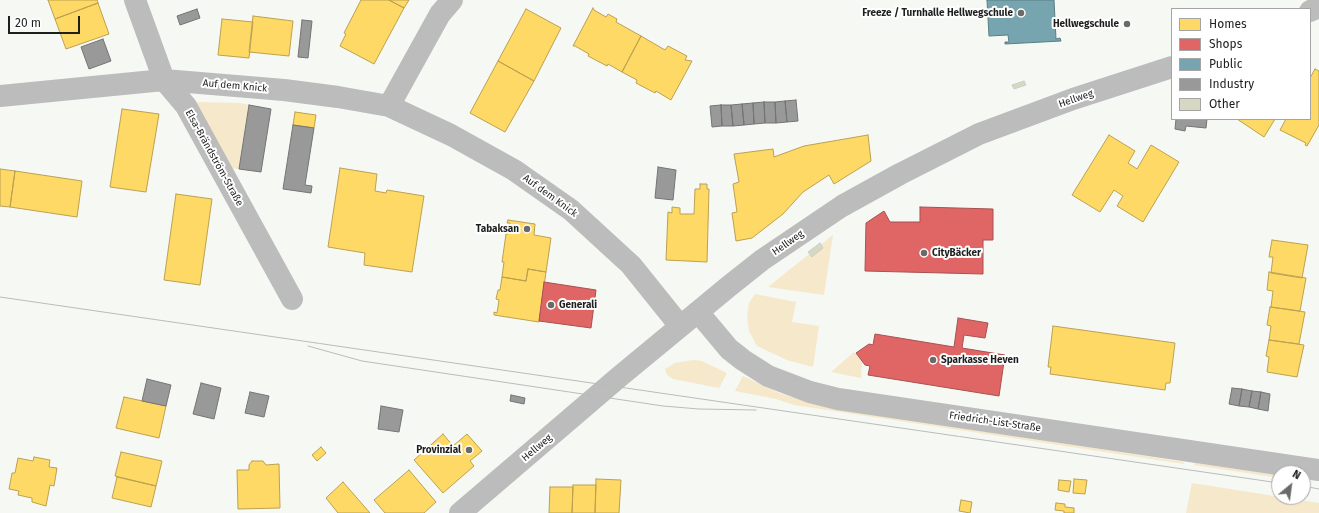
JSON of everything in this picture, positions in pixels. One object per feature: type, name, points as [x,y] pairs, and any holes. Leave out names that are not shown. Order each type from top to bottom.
[{"type":"street","points":[[0,96],[164,80],[135,0]]},
{"type":"street","points":[[389,106],[440,14],[452,0]]},
{"type":"street","name":"Hellweg","points":[[460,513],[680,326],[762,260],[842,206],[979,134],[1073,99],[1171,67]]},
{"type":"street","name":"Auf dem Knick","points":[[164,80],[284,90],[338,97],[389,106],[451,135],[514,170],[558,201],[592,228],[631,265],[680,326]]},
{"type":"street","name":"Elsa-Brändström-Straße","points":[[164,80],[186,106],[292,299]]},
{"type":"street","name":"Friedrich-List-Straße","points":[[698,312],[729,349],[743,360],[768,376],[810,392],[853,401],[1319,470]]},
{"type":"shaded area","points":[[195,102],[240,103],[249,105],[239,169],[230,168]]},
{"type":"shaded area","points":[[833,235],[824,295],[768,287]]},
{"type":"shaded area","points":[[755,294],[796,302],[792,322],[819,326],[813,367],[787,360],[757,346],[749,331],[747,317],[749,303]]},
{"type":"shaded area","points":[[854,352],[862,362],[861,378],[831,372]]},
{"type":"shaded area","points":[[693,360],[702,361],[727,373],[719,388],[673,379],[667,375],[665,369],[675,363]]},
{"type":"shaded area","points":[[743,376],[779,393],[817,405],[1184,462],[1184,464],[794,405],[776,399],[735,391]]},
{"type":"shaded area","points":[[1195,463],[1271,474],[1271,477],[1194,465]]},
{"type":"shaded area","points":[[1192,483],[1271,495],[1271,505],[1311,505],[1311,502],[1319,503],[1319,513],[1186,513]]},
{"type":"building: Homes","points":[[48,0],[97,0],[98,3],[55,19]]},
{"type":"building: Homes","points":[[361,0],[389,0],[404,8],[374,64],[340,46],[346,34],[344,33]]},
{"type":"building: Homes","points":[[389,0],[409,0],[404,8]]},
{"type":"building: Homes","points":[[98,3],[109,34],[66,49],[55,19]]},
{"type":"building: Homes","points":[[593,8],[606,17],[608,14],[617,19],[616,22],[641,36],[622,72],[608,64],[607,66],[588,56],[589,54],[573,46]]},
{"type":"building: Homes","points":[[526,9],[561,28],[534,81],[498,61]]},
{"type":"building: Homes","points":[[253,16],[293,21],[289,56],[249,52]]},
{"type":"building: Homes","points":[[222,19],[253,22],[249,58],[218,55]]},
{"type":"building: Homes","points":[[641,36],[665,50],[668,46],[687,56],[685,60],[692,61],[671,100],[656,91],[655,93],[636,83],[637,80],[622,72]]},
{"type":"building: Homes","points":[[498,61],[534,81],[505,132],[470,113]]},
{"type":"building: Homes","points":[[1315,69],[1319,71],[1319,125],[1307,146],[1305,145],[1306,143],[1280,130],[1285,120],[1311,120],[1311,76]]},
{"type":"building: Homes","points":[[122,109],[159,114],[146,192],[110,187]]},
{"type":"building: Homes","points":[[295,112],[316,115],[314,128],[293,125]]},
{"type":"building: Homes","points":[[1238,120],[1274,120],[1264,137]]},
{"type":"building: Homes","points":[[868,135],[871,161],[834,184],[829,175],[803,192],[783,214],[752,238],[736,241],[732,213],[737,212],[733,184],[739,182],[734,154],[773,149],[774,157],[804,146]]},
{"type":"building: Homes","points":[[1109,135],[1135,151],[1128,163],[1137,169],[1151,145],[1179,162],[1143,222],[1117,206],[1123,196],[1114,190],[1100,212],[1072,195]]},
{"type":"building: Homes","points":[[340,168],[377,174],[375,191],[386,193],[387,190],[424,196],[412,272],[364,265],[365,253],[328,247]]},
{"type":"building: Homes","points":[[0,169],[15,171],[10,207],[0,206]]},
{"type":"building: Homes","points":[[15,171],[82,181],[77,217],[10,207]]},
{"type":"building: Homes","points":[[700,184],[707,184],[707,189],[709,189],[707,262],[666,260],[668,212],[672,213],[672,207],[680,208],[680,214],[694,214],[695,189],[700,189]]},
{"type":"building: Homes","points":[[176,194],[212,199],[200,285],[164,280]]},
{"type":"building: Homes","points":[[508,220],[535,224],[534,235],[551,238],[546,272],[528,269],[526,281],[502,277],[504,262],[502,262],[506,234],[508,234],[510,223],[507,223]]},
{"type":"building: Homes","points":[[1272,240],[1308,245],[1302,278],[1271,273],[1273,257],[1269,257]]},
{"type":"building: Homes","points":[[528,269],[546,272],[539,322],[494,315],[494,312],[497,313],[499,300],[496,299],[498,290],[500,290],[502,277],[526,281]]},
{"type":"building: Homes","points":[[1269,272],[1306,278],[1300,311],[1271,307],[1273,291],[1267,290]]},
{"type":"building: Homes","points":[[1270,307],[1305,312],[1299,344],[1269,340],[1271,326],[1267,325]]},
{"type":"building: Homes","points":[[1053,326],[1175,343],[1170,383],[1166,383],[1165,390],[1050,374],[1051,367],[1048,367]]},
{"type":"building: Homes","points":[[1269,340],[1304,345],[1297,377],[1267,372],[1269,357],[1266,356]]},
{"type":"building: Homes","points":[[124,397],[166,406],[159,438],[116,428]]},
{"type":"building: Homes","points":[[443,434],[453,446],[467,434],[482,451],[470,461],[474,466],[443,493],[414,460]]},
{"type":"building: Homes","points":[[321,447],[326,453],[317,461],[312,455]]},
{"type":"building: Homes","points":[[121,452],[162,461],[156,486],[115,476]]},
{"type":"building: Homes","points":[[34,457],[50,460],[49,467],[57,468],[54,486],[50,485],[46,506],[32,502],[32,498],[18,495],[19,491],[9,489],[12,473],[15,473],[18,458],[33,461]]},
{"type":"building: Homes","points":[[252,461],[263,461],[266,465],[279,464],[280,508],[238,509],[237,470],[249,470],[249,465]]},
{"type":"building: Homes","points":[[409,470],[436,502],[424,513],[385,513],[374,500]]},
{"type":"building: Homes","points":[[117,477],[156,486],[151,507],[112,498]]},
{"type":"building: Homes","points":[[596,479],[621,480],[619,513],[595,513]]},
{"type":"building: Homes","points":[[1074,479],[1087,480],[1085,494],[1073,493]]},
{"type":"building: Homes","points":[[1059,480],[1071,481],[1069,492],[1058,490]]},
{"type":"building: Homes","points":[[343,482],[370,513],[338,513],[326,498]]},
{"type":"building: Homes","points":[[573,485],[596,485],[595,513],[572,513]]},
{"type":"building: Homes","points":[[550,487],[573,487],[572,513],[549,513]]},
{"type":"building: Homes","points":[[961,500],[972,502],[970,513],[959,511]]},
{"type":"building: Homes","points":[[1056,503],[1065,504],[1065,507],[1074,508],[1074,513],[1064,513],[1064,511],[1055,510]]},
{"type":"building: Shops","name":"CityBäcker","points":[[920,207],[993,209],[993,240],[983,240],[983,274],[865,271],[866,223],[884,211],[890,222],[920,222]]},
{"type":"building: Shops","points":[[544,282],[596,290],[591,328],[539,321]]},
{"type":"building: Shops","name":"Sparkasse Heven","points":[[958,318],[988,323],[985,338],[964,335],[962,348],[1005,355],[999,396],[868,375],[870,366],[865,365],[856,353],[869,344],[873,345],[875,334],[954,347]]},
{"type":"building: Public","name":"Freeze / Turnhalle Hellwegschule","points":[[987,0],[1054,0],[1056,39],[1060,38],[1061,41],[1005,44],[1005,42],[1009,42],[1008,35],[989,36]]},
{"type":"building: Industry","points":[[197,9],[200,18],[180,25],[177,16]]},
{"type":"building: Industry","points":[[302,20],[312,21],[308,58],[298,57]]},
{"type":"building: Industry","points":[[103,39],[111,61],[89,69],[81,47]]},
{"type":"building: Industry","points":[[796,100],[798,121],[787,122],[785,101]]},
{"type":"building: Industry","points":[[785,101],[787,122],[776,123],[775,102]]},
{"type":"building: Industry","points":[[764,102],[765,123],[754,124],[753,103]]},
{"type":"building: Industry","points":[[764,102],[775,102],[776,123],[765,123]]},
{"type":"building: Industry","points":[[753,103],[754,124],[744,125],[742,104]]},
{"type":"building: Industry","points":[[742,104],[744,125],[733,126],[731,105]]},
{"type":"building: Industry","points":[[249,105],[271,109],[261,172],[239,169]]},
{"type":"building: Industry","points":[[721,105],[731,105],[733,126],[722,126]]},
{"type":"building: Industry","points":[[721,105],[722,126],[712,127],[710,106]]},
{"type":"building: Industry","points":[[1176,120],[1207,120],[1206,128],[1186,126],[1185,131],[1175,129]]},
{"type":"building: Industry","points":[[293,125],[314,128],[305,185],[312,186],[311,193],[283,189]]},
{"type":"building: Industry","points":[[658,167],[676,170],[673,200],[655,198]]},
{"type":"building: Industry","points":[[147,379],[171,385],[166,406],[142,401]]},
{"type":"building: Industry","points":[[201,383],[221,388],[214,419],[193,414]]},
{"type":"building: Industry","points":[[1232,388],[1242,389],[1239,406],[1229,404]]},
{"type":"building: Industry","points":[[1242,389],[1252,391],[1249,407],[1239,406]]},
{"type":"building: Industry","points":[[1252,391],[1261,392],[1258,409],[1249,407]]},
{"type":"building: Industry","points":[[250,392],[269,396],[264,417],[245,413]]},
{"type":"building: Industry","points":[[1261,392],[1270,394],[1268,411],[1258,409]]},
{"type":"building: Industry","points":[[511,395],[525,398],[524,404],[510,401]]},
{"type":"building: Industry","points":[[381,406],[403,410],[399,432],[378,429]]},
{"type":"building: Other","points":[[1024,81],[1026,85],[1014,89],[1012,85]]},
{"type":"building: Other","points":[[820,243],[823,248],[812,257],[808,252]]},
{"type":"tram line","points":[[0,297],[1271,482]]},
{"type":"tram line","points":[[308,346],[362,361],[663,406],[699,409],[756,410]]},
{"type":"tram line","points":[[1311,488],[1319,489]]},
{"type":"place","name":"Freeze / Turnhalle Hellwegschule","points":[[1021,13]]},
{"type":"place","name":"Hellwegschule","points":[[1127,24]]},
{"type":"place","name":"Tabaksan","points":[[527,229]]},
{"type":"place","name":"CityBäcker","points":[[924,253]]},
{"type":"place","name":"Generali","points":[[551,305]]},
{"type":"place","name":"Sparkasse Heven","points":[[933,360]]},
{"type":"place","name":"Provinzial","points":[[469,450]]}]
